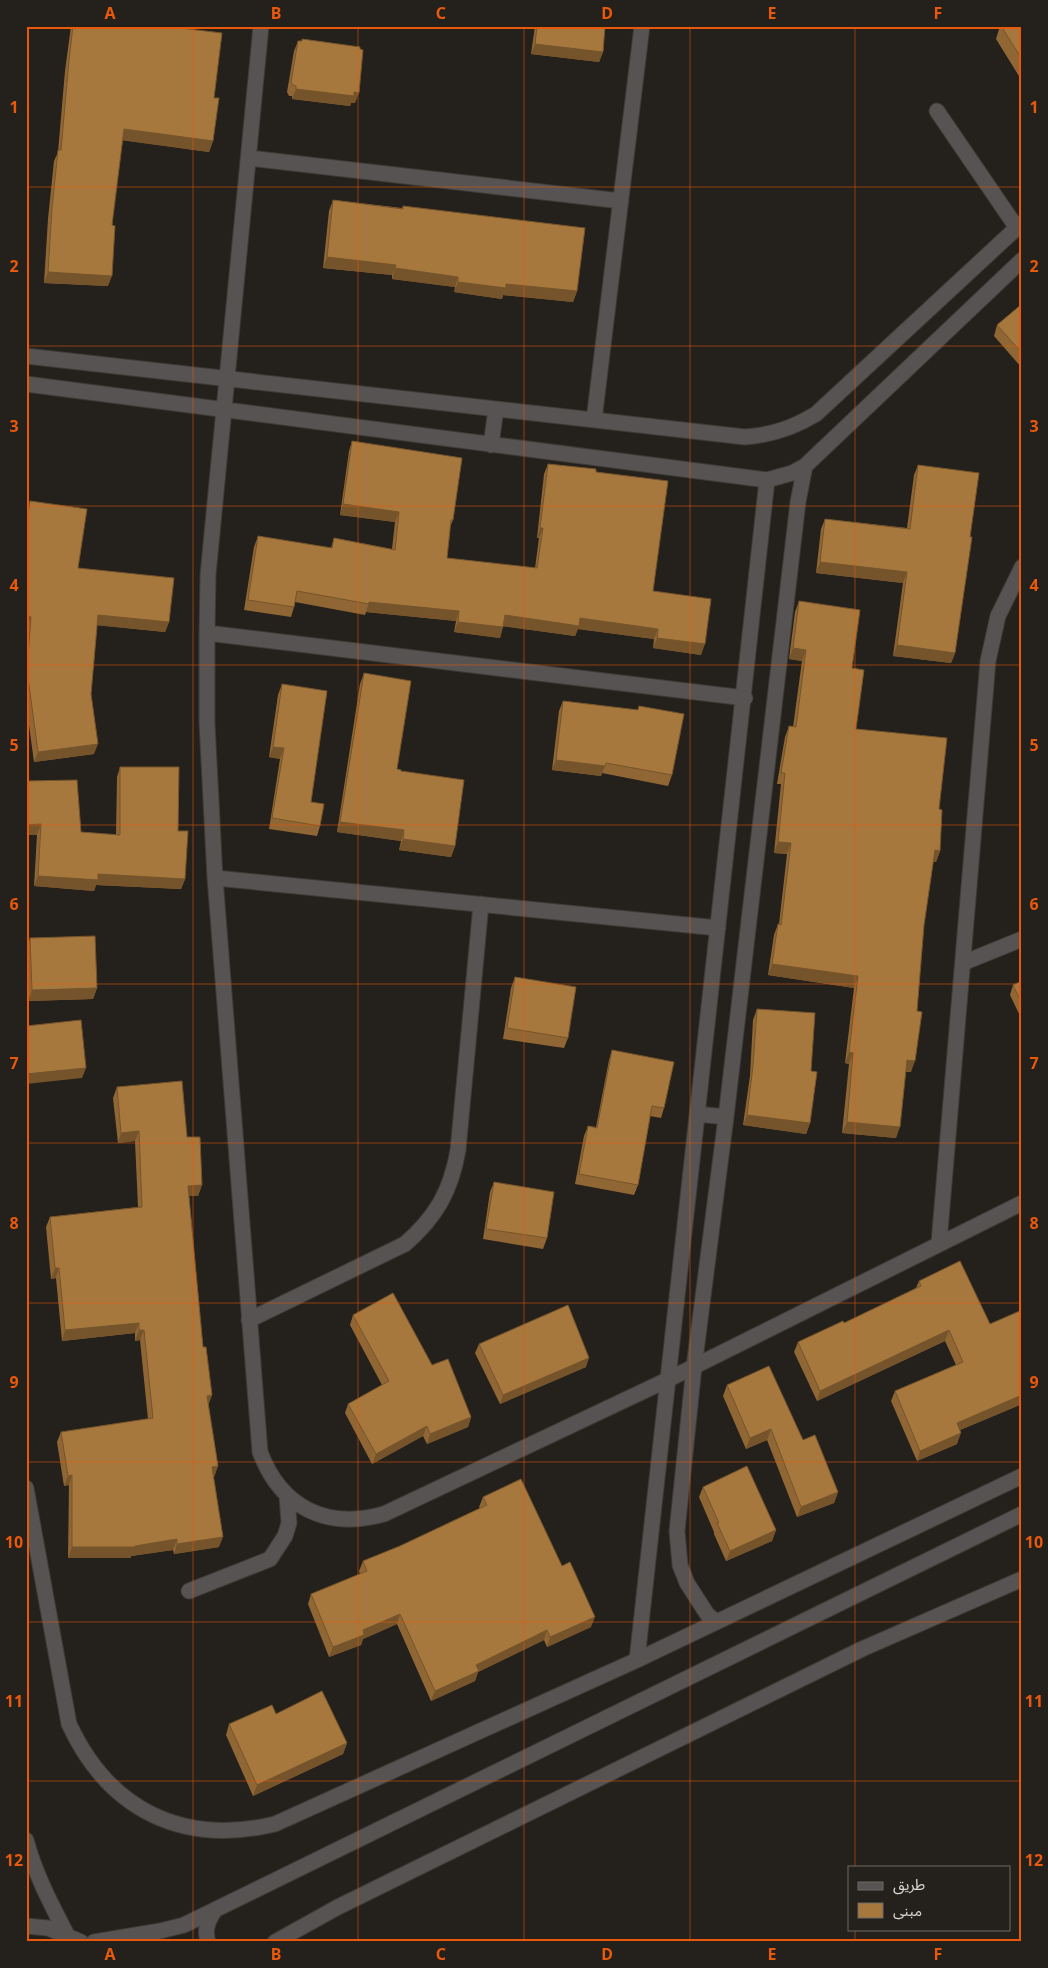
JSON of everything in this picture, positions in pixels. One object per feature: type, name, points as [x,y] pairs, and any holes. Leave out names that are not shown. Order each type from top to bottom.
[{"type":"street","points":[[261,26],[208,575],[207,723],[215,878],[260,1452],[266,1469],[275,1483],[300,1506],[316,1514],[350,1520],[367,1519],[384,1514],[694,1367],[1022,1203]]},
{"type":"street","points":[[594,420],[642,26]]},
{"type":"street","points":[[26,356],[745,437],[765,436],[801,423],[816,414],[1019,226],[937,111]]},
{"type":"street","points":[[248,158],[621,201]]},
{"type":"street","points":[[26,384],[767,480],[786,476],[805,466],[1022,260]]},
{"type":"street","points":[[490,445],[496,409]]},
{"type":"street","points":[[716,1622],[707,1614],[687,1583],[680,1565],[677,1531],[694,1367],[726,1117],[797,512],[805,466]]},
{"type":"street","points":[[637,1660],[665,1381],[745,698],[767,480]]},
{"type":"street","points":[[939,1244],[988,661],[998,616],[1022,567]]},
{"type":"street","points":[[207,632],[745,698]]},
{"type":"street","points":[[215,878],[718,928]]},
{"type":"street","points":[[250,1320],[405,1244],[426,1224],[442,1201],[450,1184],[458,1150],[481,904]]},
{"type":"street","points":[[963,963],[1022,939]]},
{"type":"street","points":[[697,1114],[726,1117]]},
{"type":"street","points":[[26,1488],[69,1724],[78,1745],[106,1781],[123,1797],[150,1813],[185,1826],[230,1831],[253,1829],[275,1824],[637,1660],[1022,1476]]},
{"type":"street","points":[[189,1591],[270,1559],[285,1536],[289,1523],[287,1496]]},
{"type":"street","points":[[94,1942],[150,1933],[184,1925],[1022,1514]]},
{"type":"street","points":[[275,1942],[338,1907],[862,1649],[1022,1579]]},
{"type":"street","points":[[26,1840],[32,1861],[47,1896],[74,1938]]},
{"type":"street","points":[[208,1942],[206,1934],[208,1921],[215,1910]]},
{"type":"street","points":[[26,1926],[48,1928],[74,1938]]},
{"type":"building","points":[[73,26],[164,26],[222,33],[214,98],[219,98],[213,141],[124,129],[112,225],[115,226],[112,276],[48,272],[52,208],[58,150],[61,150]]},
{"type":"building","points":[[537,26],[605,26],[603,52],[535,44]]},
{"type":"building","points":[[1001,26],[1022,26],[1022,59]]},
{"type":"building","points":[[302,39],[360,47],[363,50],[359,93],[354,92],[354,96],[296,89],[296,86],[291,82],[298,41],[302,41]]},
{"type":"building","points":[[333,200],[403,209],[403,206],[585,228],[577,291],[506,284],[506,288],[458,282],[458,277],[395,268],[396,265],[327,257]]},
{"type":"building","points":[[1022,304],[1022,353],[997,325]]},
{"type":"building","points":[[352,441],[462,458],[453,520],[451,520],[447,558],[537,568],[543,528],[540,528],[548,464],[596,469],[596,472],[668,481],[653,591],[711,599],[705,644],[657,638],[658,629],[580,618],[579,626],[505,615],[503,627],[458,622],[459,611],[369,602],[369,604],[297,591],[294,607],[248,600],[258,536],[332,548],[334,538],[395,550],[399,512],[343,504]]},
{"type":"building","points":[[918,465],[979,473],[970,537],[972,537],[955,653],[897,645],[907,572],[820,562],[825,519],[910,529]]},
{"type":"building","points":[[30,501],[87,509],[78,568],[174,578],[169,622],[98,615],[91,694],[98,744],[38,752],[27,670],[31,617],[26,616],[26,529]]},
{"type":"building","points":[[799,601],[860,610],[852,668],[864,670],[856,729],[947,738],[939,809],[942,810],[940,851],[935,850],[924,925],[917,1011],[922,1012],[915,1061],[907,1060],[900,1127],[847,1122],[853,1053],[849,1052],[858,976],[772,964],[778,924],[781,925],[791,843],[778,842],[785,773],[781,773],[789,726],[796,727],[806,650],[793,648]]},
{"type":"building","points":[[364,673],[411,681],[397,769],[464,780],[455,846],[403,839],[404,830],[340,822]]},
{"type":"building","points":[[282,684],[327,691],[311,802],[324,804],[320,826],[272,818],[284,748],[273,747]]},
{"type":"building","points":[[563,701],[638,710],[639,706],[684,714],[672,775],[606,763],[605,766],[556,760]]},
{"type":"building","points":[[120,767],[179,767],[178,831],[188,831],[185,879],[98,874],[98,880],[38,876],[41,824],[26,825],[26,781],[77,780],[81,832],[120,835]]},
{"type":"building","points":[[95,936],[97,988],[32,990],[30,938]]},
{"type":"building","points":[[515,977],[576,987],[568,1038],[507,1028]]},
{"type":"building","points":[[1022,981],[1022,1003],[1013,985]]},
{"type":"building","points":[[757,1009],[815,1013],[811,1071],[817,1072],[810,1123],[747,1115]]},
{"type":"building","points":[[81,1020],[86,1068],[26,1074],[26,1026]]},
{"type":"building","points":[[612,1050],[674,1062],[664,1108],[652,1106],[638,1185],[579,1174],[588,1126],[597,1128]]},
{"type":"building","points":[[182,1081],[187,1137],[200,1137],[202,1185],[188,1186],[203,1347],[206,1347],[212,1395],[207,1396],[218,1466],[212,1467],[223,1537],[177,1544],[177,1539],[135,1547],[72,1547],[72,1475],[68,1476],[61,1432],[153,1418],[144,1330],[139,1330],[139,1323],[65,1330],[59,1268],[55,1268],[50,1217],[142,1207],[139,1131],[121,1133],[117,1087]]},
{"type":"building","points":[[494,1182],[554,1192],[547,1238],[486,1229]]},
{"type":"building","points":[[960,1261],[990,1324],[1022,1310],[1022,1395],[957,1423],[961,1433],[920,1451],[895,1391],[963,1362],[949,1330],[820,1391],[798,1342],[843,1321],[844,1323],[921,1286],[919,1281]]},
{"type":"building","points":[[393,1293],[432,1365],[448,1359],[471,1417],[430,1434],[427,1426],[376,1454],[348,1404],[389,1381],[353,1315]]},
{"type":"building","points":[[568,1305],[589,1358],[503,1395],[479,1344]]},
{"type":"building","points":[[769,1366],[803,1440],[815,1435],[838,1492],[801,1507],[771,1429],[750,1438],[727,1385]]},
{"type":"building","points":[[747,1466],[776,1530],[730,1551],[703,1487]]},
{"type":"building","points":[[521,1479],[562,1566],[570,1562],[595,1617],[550,1637],[547,1630],[476,1665],[479,1671],[435,1691],[400,1614],[363,1630],[364,1635],[333,1647],[311,1594],[367,1571],[363,1561],[400,1546],[487,1505],[483,1497]]},
{"type":"building","points":[[322,1691],[347,1743],[257,1785],[229,1724],[272,1705],[276,1714]]}]
